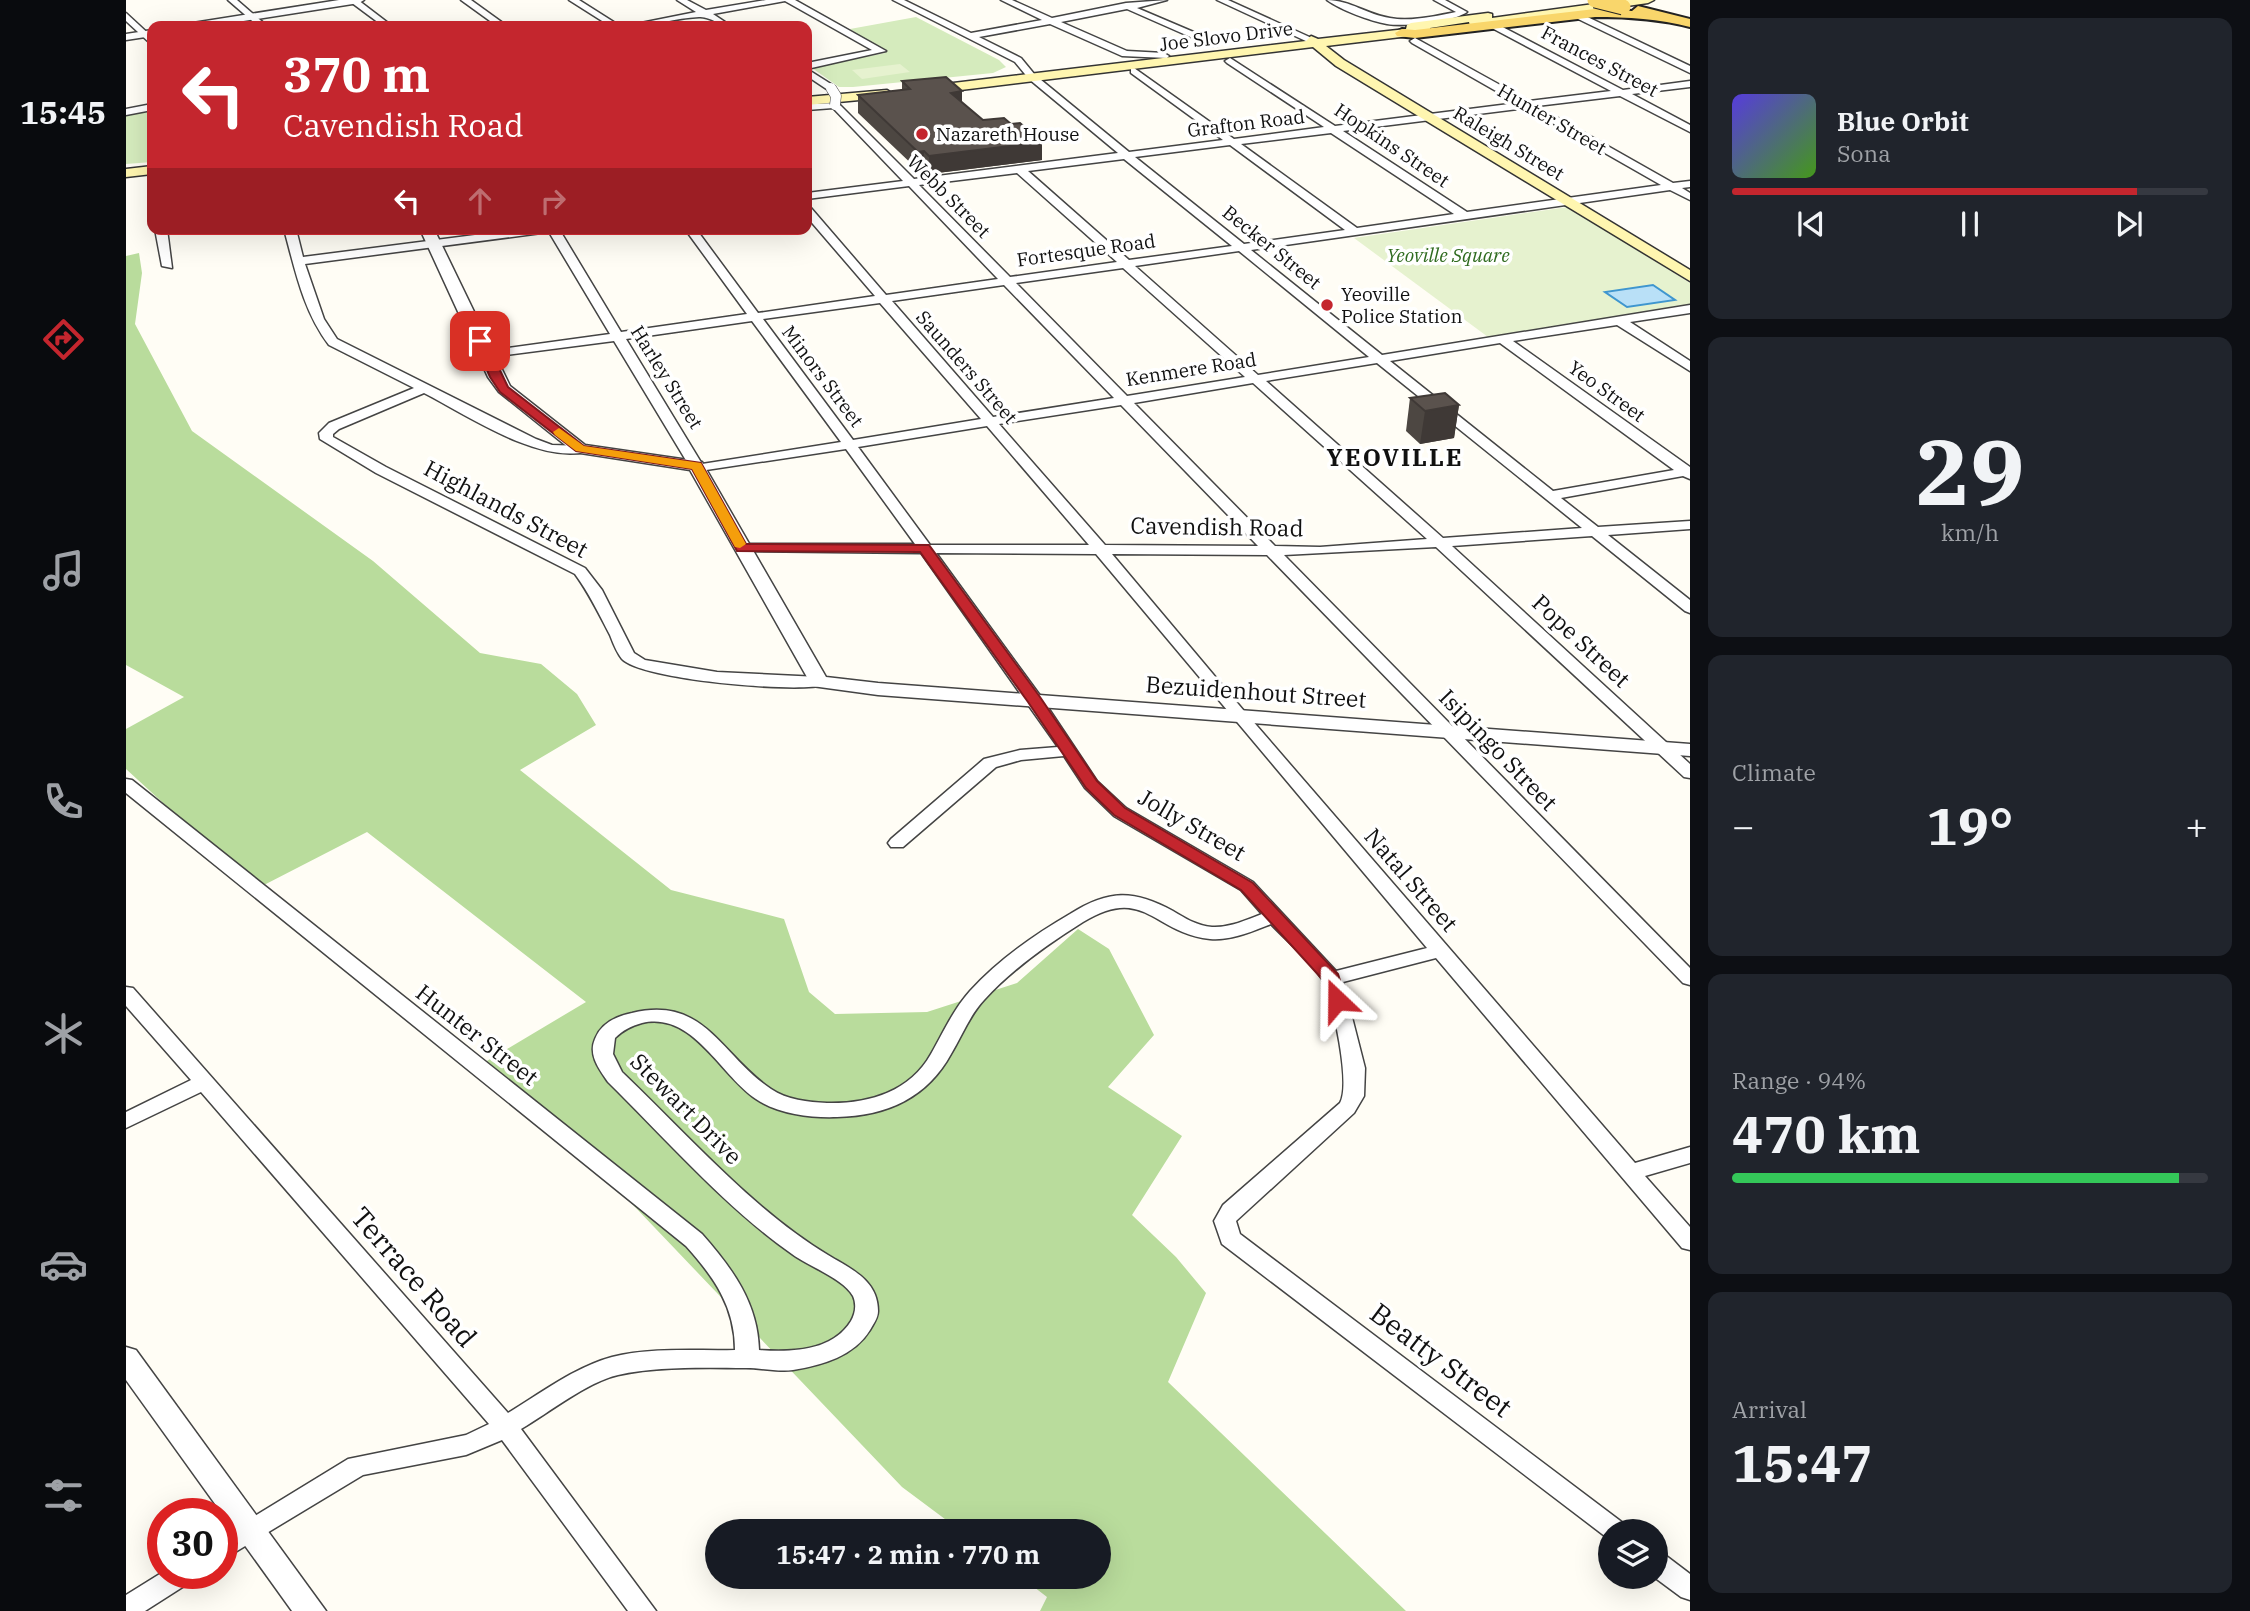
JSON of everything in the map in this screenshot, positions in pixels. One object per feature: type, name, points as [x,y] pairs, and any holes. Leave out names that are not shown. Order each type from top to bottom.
[{"type":"main road","points":[[1595,0],[1690,23]]},
{"type":"main road","name":"Joe Slovo Drive","points":[[1030,75],[1164,56],[1402,33],[1648,0]]},
{"type":"main road","points":[[1648,0],[1676,5],[1690,15]]},
{"type":"main road","name":"Joe Slovo Drive","points":[[812,98],[1623,6]]},
{"type":"main road","points":[[1623,6],[1690,29]]},
{"type":"main road","points":[[1402,33],[1615,12],[1654,18]]},
{"type":"main road","name":"Raleigh Street","points":[[1314,42],[1340,63],[1690,276]]},
{"type":"main road","points":[[126,175],[147,175]]},
{"type":"street","points":[[232,0],[257,21]]},
{"type":"street","points":[[353,0],[381,21]]},
{"type":"street","points":[[226,21],[359,0]]},
{"type":"street","points":[[465,0],[496,21]]},
{"type":"street","points":[[573,0],[608,21]]},
{"type":"street","points":[[681,0],[719,21]]},
{"type":"street","points":[[659,21],[782,0]]},
{"type":"street","points":[[789,0],[881,51],[812,65]]},
{"type":"street","name":"Becker Street","points":[[897,0],[1018,60],[1030,75],[1127,156],[1690,608]]},
{"type":"street","points":[[1005,0],[1125,54],[1164,56]]},
{"type":"street","points":[[1113,0],[1214,44]]},
{"type":"street","points":[[971,36],[1163,0]]},
{"type":"street","points":[[1221,0],[1314,42]]},
{"type":"street","points":[[1331,0],[1392,22],[1462,13],[1458,7],[1438,0]]},
{"type":"street","points":[[1577,15],[1690,70]]},
{"type":"street","points":[[126,16],[147,34]]},
{"type":"street","name":"Frances Street","points":[[1493,25],[1690,129]]},
{"type":"street","points":[[126,37],[147,36]]},
{"type":"street","name":"Hunter Street","points":[[1415,41],[1690,197]]},
{"type":"street","name":"Hopkins Street","points":[[1230,61],[1463,215]]},
{"type":"street","points":[[1134,71],[1354,231]]},
{"type":"street","points":[[812,75],[831,88],[836,96],[835,105],[812,107]]},
{"type":"street","name":"Grafton Road","points":[[812,195],[1690,84]]},
{"type":"street","name":"Webb Street","points":[[835,105],[1274,552]]},
{"type":"street","points":[[126,112],[147,108]]},
{"type":"street","name":"Pope Street","points":[[1019,169],[1440,543],[1690,773]]},
{"type":"street","name":"Fortesque Road","points":[[486,355],[1690,184]]},
{"type":"street","name":"Saunders Street","points":[[812,216],[1098,549]]},
{"type":"street","points":[[162,235],[168,266]]},
{"type":"street","points":[[292,235],[310,296],[328,337],[346,350],[531,442],[551,449],[580,449],[697,467]]},
{"type":"street","name":"Harley Street","points":[[555,235],[697,467],[819,682]]},
{"type":"street","name":"Minors Street","points":[[694,235],[924,548]]},
{"type":"street","points":[[301,261],[430,236],[504,389],[580,449]]},
{"type":"street","name":"Kenmere Road","points":[[697,467],[1690,309]]},
{"type":"street","points":[[1618,320],[1690,367]]},
{"type":"street","name":"Yeo Street","points":[[1501,338],[1688,473]]},
{"type":"street","name":"Highlands Street","points":[[423,389],[334,426],[326,433],[327,439],[381,470],[580,570],[590,583],[628,656],[636,664],[682,673],[819,682]]},
{"type":"street","points":[[1552,495],[1688,473]]},
{"type":"street","name":"Cavendish Road","points":[[742,548],[1274,552],[1362,550],[1690,525]]},
{"type":"street","name":"Jolly Street","points":[[924,548],[1035,700],[1091,784],[1120,812],[1247,886],[1332,978],[1355,1068],[1354,1096],[1341,1113],[1231,1211],[1225,1221],[1230,1238]]},
{"type":"street","name":"Natal Street","points":[[1098,549],[1690,1242]]},
{"type":"street","name":"Isipingo Street","points":[[1274,552],[1690,979]]},
{"type":"street","name":"Bezuidenhout Street","points":[[819,682],[1690,750]]},
{"type":"street","points":[[897,843],[990,762],[1020,755],[1069,751]]},
{"type":"street","name":"Hunter Street","points":[[126,784],[694,1240],[725,1277],[742,1309],[748,1339],[747,1359]]},
{"type":"street","name":"Stewart Drive","points":[[238,1539],[357,1466],[466,1446],[506,1427],[589,1377],[611,1367],[635,1362],[747,1359],[792,1361],[836,1349],[854,1336],[863,1325],[867,1315],[866,1297],[855,1282],[800,1249],[758,1215],[615,1077],[605,1061],[602,1047],[607,1032],[640,1015],[660,1014],[678,1018],[695,1028],[763,1095],[814,1109],[867,1107],[895,1099],[915,1088],[930,1072],[956,1024],[974,998],[1002,970],[1093,908],[1124,900],[1141,902],[1188,927],[1214,933],[1239,929],[1276,915]]},
{"type":"street","points":[[1332,978],[1440,951]]},
{"type":"street","name":"Terrace Road","points":[[126,993],[506,1427],[643,1611]]},
{"type":"street","points":[[126,1121],[204,1082]]},
{"type":"street","points":[[1631,1172],[1690,1155]]},
{"type":"street","name":"Beatty Street","points":[[1230,1238],[1598,1519]]},
{"type":"street","points":[[126,1358],[310,1611]]},
{"type":"street","points":[[1668,1572],[1690,1589]]},
{"type":"street","points":[[126,1609],[158,1589]]},
{"type":"green space","points":[[916,17],[999,60],[1006,67],[993,73],[853,87],[839,87],[812,68],[885,53],[850,29]]},
{"type":"green space","points":[[900,64],[910,72],[862,79],[852,70]]},
{"type":"green space","points":[[147,112],[147,162],[126,164],[126,116]]},
{"type":"green space","name":"Yeoville Square","points":[[1568,207],[1690,283],[1690,304],[1488,337],[1354,238]]},
{"type":"green space","points":[[139,253],[142,273],[135,324],[192,431],[373,561],[480,653],[541,664],[577,694],[596,725],[520,770],[671,890],[784,919],[809,992],[835,1014],[927,1012],[1017,983],[1078,929],[1109,949],[1154,1035],[1108,1087],[1182,1136],[1132,1215],[1176,1257],[1206,1293],[1168,1382],[1406,1611],[1040,1611],[1047,1597],[1037,1589],[1111,1589],[1111,1519],[945,1519],[902,1487],[553,1121],[475,1068],[586,1002],[367,832],[264,885],[197,834],[126,769],[126,729],[184,697],[126,665],[126,256]]},
{"type":"water","points":[[1653,285],[1675,300],[1627,307],[1605,292]]},
{"type":"building","points":[[946,77],[962,91],[951,93],[983,120],[1004,118],[1011,124],[1020,123],[1042,142],[929,156],[924,151],[918,152],[858,95],[910,89],[902,81]]},
{"type":"building","points":[[1445,393],[1459,405],[1425,411],[1410,398]]},
{"type":"slow traffic","points":[[559,432],[580,449],[696,466],[740,544]]},
{"type":"place","name":"Nazareth House","points":[[922,134]]},
{"type":"place","name":"Yeoville Police Station","points":[[1327,305]]},
{"type":"district","name":"YEOVILLE","points":[[1395,458]]},
{"type":"route","points":[[480,341],[495,377],[504,389],[580,449],[696,466],[742,548],[924,548],[1035,700],[1091,784],[1120,812],[1247,886],[1332,978],[1337,1000]]}]
